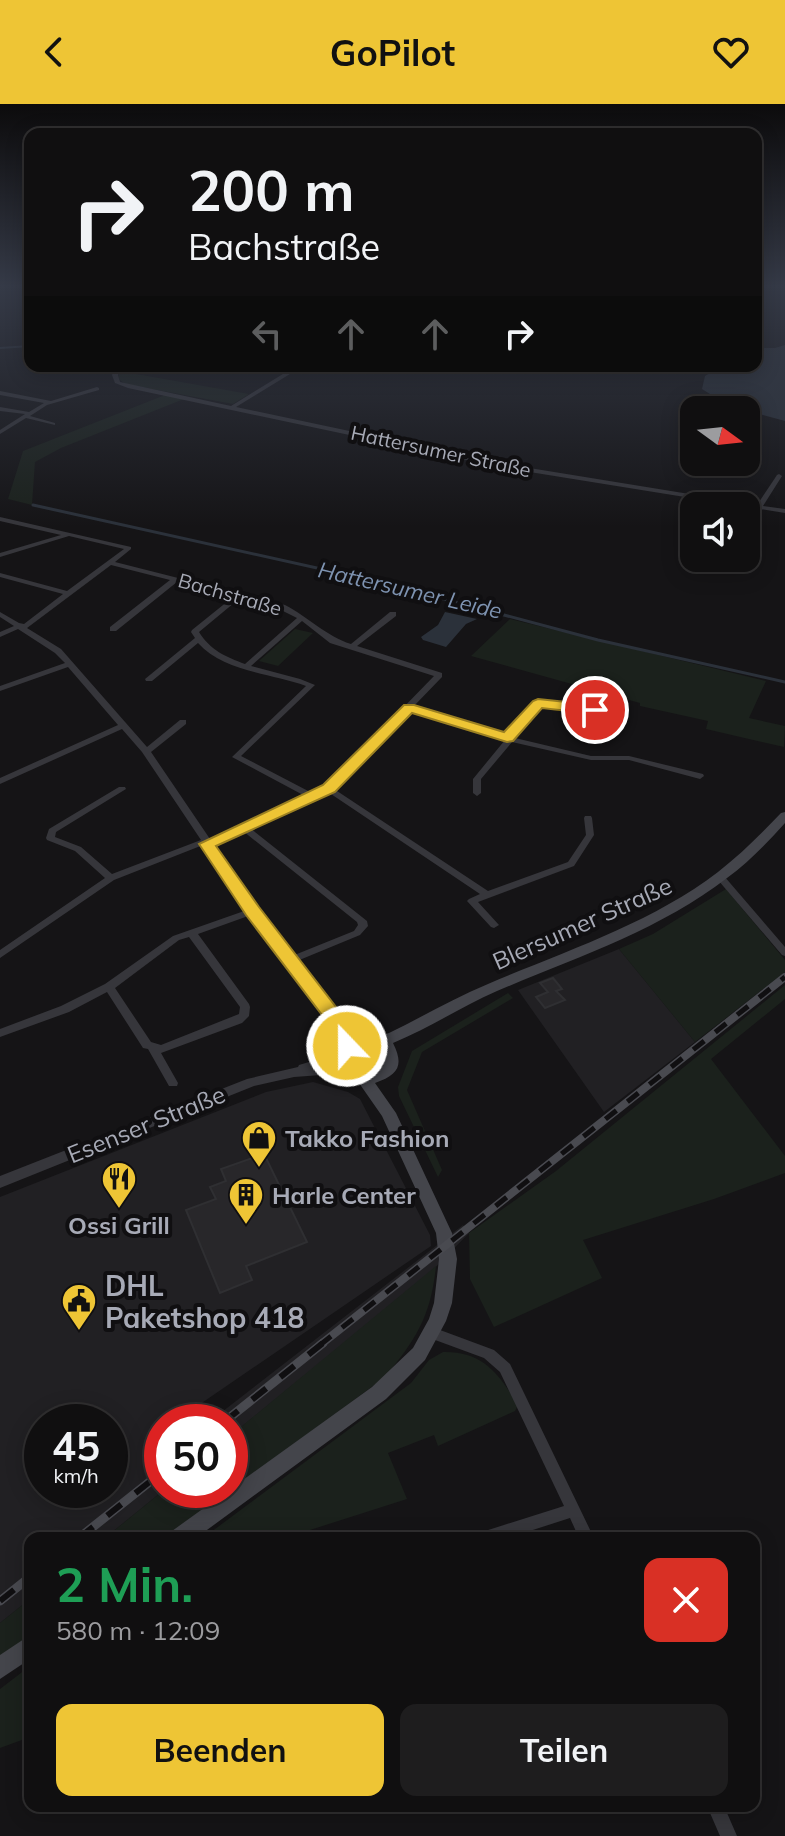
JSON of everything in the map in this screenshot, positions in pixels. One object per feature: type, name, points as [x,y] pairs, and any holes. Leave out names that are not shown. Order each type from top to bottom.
[{"type":"main road","name":"Blersumer Straße","points":[[385,1047],[473,996],[654,919],[721,878],[755,850],[785,816]]},
{"type":"main road","points":[[187,1532],[379,1393],[419,1354],[432,1333],[443,1303],[446,1281],[448,1259],[444,1233],[388,1113],[365,1080],[341,1064],[342,1051],[353,1042],[385,1047],[392,1065],[382,1076],[365,1080]]},
{"type":"main road","points":[[382,1076],[388,1113]]},
{"type":"main road","points":[[0,1668],[24,1650]]},
{"type":"street","name":"Hattersumer Straße","points":[[116,372],[118,383],[122,385],[505,466],[680,494]]},
{"type":"street","points":[[233,407],[290,372]]},
{"type":"street","points":[[0,432],[48,404],[97,389]]},
{"type":"street","points":[[0,393],[43,400],[48,404]]},
{"type":"street","points":[[0,409],[53,424]]},
{"type":"street","points":[[760,505],[779,476]]},
{"type":"street","name":"Hattersumer Straße","points":[[760,507],[785,511]]},
{"type":"street","points":[[0,519],[129,548],[22,626],[0,635]]},
{"type":"street","points":[[0,555],[67,535]]},
{"type":"street","name":"Bachstraße","points":[[0,955],[111,878],[243,827],[329,789],[439,675],[322,636],[282,607],[111,563]]},
{"type":"street","points":[[0,575],[69,594]]},
{"type":"street","points":[[113,629],[176,579]]},
{"type":"street","points":[[238,596],[195,632],[198,639],[221,660],[311,685],[236,757],[311,796]]},
{"type":"street","points":[[0,614],[49,643],[124,725],[146,752],[253,911],[353,1042]]},
{"type":"street","points":[[352,647],[393,614]]},
{"type":"street","points":[[247,666],[301,618]]},
{"type":"street","points":[[149,679],[198,639]]},
{"type":"street","points":[[0,689],[70,664]]},
{"type":"street","points":[[477,793],[477,779],[507,738],[538,704],[595,710]]},
{"type":"street","points":[[409,708],[507,738],[582,756],[629,758],[700,776]]},
{"type":"street","points":[[146,752],[183,722]]},
{"type":"street","points":[[0,781],[124,725]]},
{"type":"street","points":[[111,878],[78,849],[50,838],[52,831],[122,789]]},
{"type":"street","points":[[329,789],[487,895]]},
{"type":"street","points":[[494,925],[472,901],[571,864],[590,835],[588,818]]},
{"type":"street","points":[[243,827],[362,921],[363,926],[357,933],[291,960]]},
{"type":"street","points":[[721,878],[785,953]]},
{"type":"street","points":[[0,1033],[65,1009],[109,987],[176,938],[253,911]]},
{"type":"street","points":[[153,1049],[161,1049],[244,1016],[245,1007],[191,932]]},
{"type":"street","points":[[109,987],[173,1083]]},
{"type":"street","name":"Esenser Straße","points":[[0,1182],[252,1082],[341,1064]]},
{"type":"street","points":[[432,1333],[489,1354],[505,1368],[584,1532]]},
{"type":"street","points":[[504,1532],[574,1510]]},
{"type":"street","points":[[718,1812],[729,1836]]},
{"type":"shaded area","points":[[762,365],[785,365],[785,421],[760,414],[760,396],[713,396],[702,389],[705,376],[712,372],[762,372]]},
{"type":"shaded area","points":[[119,372],[125,372],[249,394],[233,404],[125,384],[119,379]]},
{"type":"shaded area","points":[[165,395],[184,399],[61,448],[35,462],[32,505],[8,499],[23,451]]},
{"type":"shaded area","points":[[445,612],[477,619],[466,624],[446,647],[423,640],[421,637],[438,625]]},
{"type":"shaded area","points":[[510,619],[766,681],[749,718],[785,726],[784,747],[706,729],[708,721],[640,706],[640,703],[471,656]]},
{"type":"shaded area","points":[[295,629],[313,633],[278,666],[259,661]]},
{"type":"shaded area","points":[[726,889],[785,960],[785,972],[695,1042],[619,949],[653,934]]},
{"type":"shaded area","points":[[619,949],[695,1042],[604,1112],[518,990]]},
{"type":"shaded area","points":[[785,985],[785,999],[711,1059],[785,1156],[785,1173],[583,1240],[602,1278],[494,1327],[470,1279],[469,1233],[556,1171]]},
{"type":"shaded area","points":[[508,993],[513,998],[422,1052],[407,1090],[442,1170],[438,1177],[399,1096],[398,1087],[412,1051]]},
{"type":"shaded area","points":[[313,1082],[348,1092],[360,1099],[430,1235],[431,1246],[200,1404],[144,1404],[144,1506],[112,1532],[24,1532],[24,1604],[0,1623],[0,1197],[266,1092]]},
{"type":"shaded area","points":[[463,1225],[469,1233],[427,1276],[248,1421],[248,1404],[232,1404]]},
{"type":"shaded area","points":[[436,1266],[430,1299],[420,1326],[405,1352],[384,1378],[248,1477],[248,1421]]},
{"type":"shaded area","points":[[443,1352],[457,1353],[488,1366],[518,1405],[515,1411],[438,1446],[434,1435],[388,1453],[407,1499],[304,1532],[211,1532],[243,1508],[248,1508],[248,1504],[411,1383],[429,1360]]},
{"type":"shaded area","points":[[144,1506],[206,1508],[173,1532],[112,1532]]},
{"type":"shaded area","points":[[24,1604],[24,1641],[0,1659],[0,1623]]},
{"type":"shaded area","points":[[24,1671],[24,1739],[0,1748],[0,1689]]},
{"type":"building","points":[[553,978],[562,989],[556,991],[565,1000],[545,1008],[536,997],[548,992],[540,983]]},
{"type":"building","name":"Harle Center","points":[[264,1154],[307,1242],[246,1266],[252,1280],[220,1293],[186,1210],[216,1199],[210,1187],[226,1181],[221,1169]]},
{"type":"waterway","name":"Hattersumer Leide","points":[[33,505],[380,582],[598,640],[785,682]]},
{"type":"railway","points":[[320,1345],[785,977]]},
{"type":"railway","points":[[247,1404],[323,1343]]},
{"type":"railway","points":[[87,1532],[144,1486]]},
{"type":"railway","points":[[0,1601],[24,1582]]},
{"type":"place","name":"Takko Fashion","points":[[259,1169]]},
{"type":"place","name":"Ossi Grill","points":[[119,1210]]},
{"type":"place","name":"Harle Center","points":[[246,1226]]},
{"type":"place","name":"DHL Paketshop 418","points":[[79,1332]]},
{"type":"route","points":[[347,1046],[353,1042],[253,911],[207,844],[329,789],[409,708],[507,738],[538,704],[595,710]]}]
